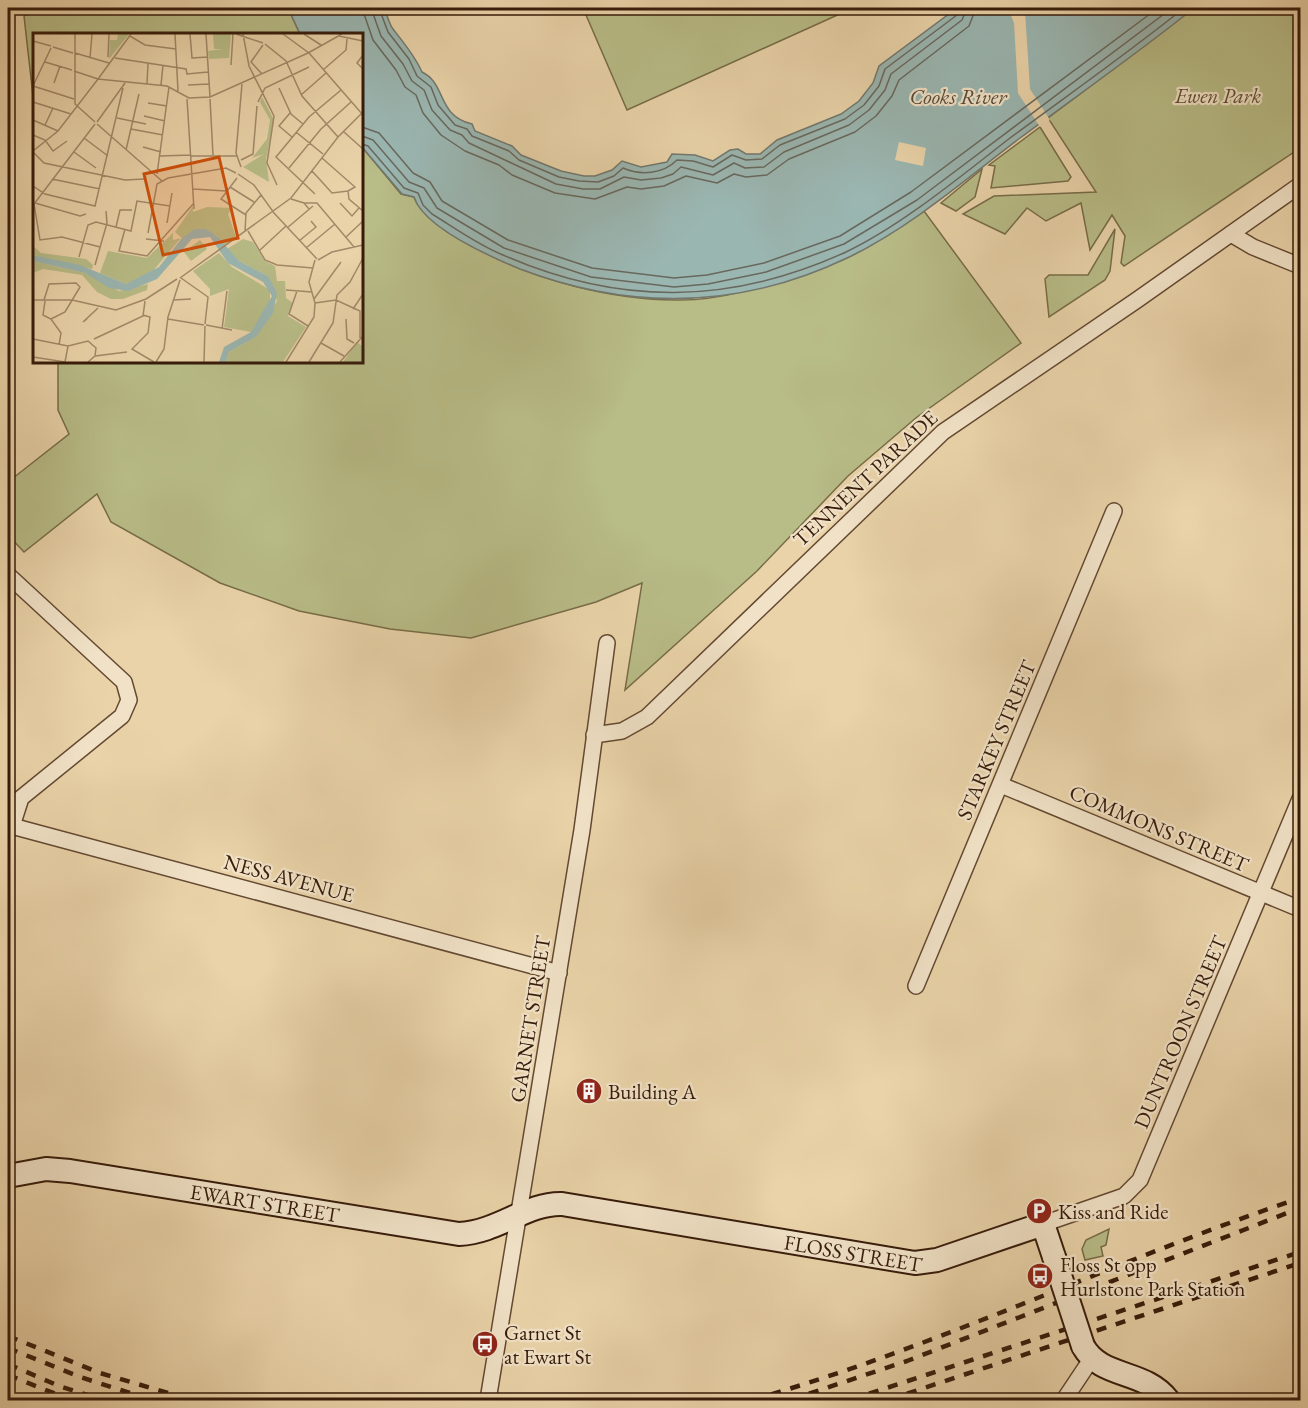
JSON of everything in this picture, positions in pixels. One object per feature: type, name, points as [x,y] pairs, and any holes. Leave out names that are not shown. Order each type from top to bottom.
[{"type":"street","name":"TENNENT PARADE","points":[[594,735],[622,731],[647,717],[943,432],[1300,184]]},
{"type":"street","points":[[1231,234],[1253,247],[1300,266]]},
{"type":"street","name":"STARKEY STREET","points":[[916,986],[1114,511]]},
{"type":"street","points":[[8,575],[124,682],[129,700],[122,716],[21,798],[10,825]]},
{"type":"street","name":"GARNET STREET","points":[[488,1401],[559,973],[607,643]]},
{"type":"street","name":"COMMONS STREET","points":[[1000,785],[1300,909]]},
{"type":"street","name":"DUNTROON STREET","points":[[1043,1224],[1124,1196],[1135,1188],[1300,799]]},
{"type":"street","name":"NESS AVENUE","points":[[10,825],[559,973]]},
{"type":"street","name":"EWART STREET","points":[[8,1176],[46,1170],[70,1171],[459,1234],[472,1233],[503,1224],[517,1217]]},
{"type":"street","name":"FLOSS STREET","points":[[517,1217],[542,1206],[562,1204],[915,1263],[937,1260],[1043,1224]]},
{"type":"street","points":[[1043,1224],[1088,1352],[1105,1367],[1145,1380],[1168,1401]]},
{"type":"street","points":[[1064,1401],[1088,1352]]},
{"type":"green space","points":[[43,8],[288,8],[300,33],[33,33],[33,96],[24,16]]},
{"type":"green space","points":[[583,8],[853,8],[627,110]]},
{"type":"green space","name":"Ewen Park","points":[[1194,8],[1300,8],[1300,141],[1294,145],[1300,148],[1124,266],[1121,263],[1125,236],[1112,215],[1090,250],[1081,203],[1046,221],[1027,208],[1005,234],[963,214],[994,196],[1096,192],[1048,118]]},
{"type":"green space","points":[[1040,127],[1071,177],[1068,181],[991,188],[995,166],[989,165]]},
{"type":"green space","points":[[363,148],[401,194],[414,197],[424,213],[452,234],[501,261],[575,286],[652,299],[692,300],[725,296],[828,266],[860,251],[924,211],[1021,343],[917,417],[848,476],[757,571],[625,690],[642,583],[596,602],[471,638],[390,629],[299,611],[220,583],[111,522],[97,494],[24,552],[8,535],[8,482],[69,434],[58,410],[58,363],[363,363]]},
{"type":"green space","points":[[982,169],[975,197],[956,211],[941,203]]},
{"type":"green space","points":[[1115,229],[1110,271],[1105,280],[1049,317],[1045,279],[1049,275],[1088,275]]},
{"type":"green space","points":[[1109,1229],[1106,1245],[1101,1247],[1103,1256],[1085,1260],[1082,1249],[1086,1240]]},
{"type":"water","name":"Cooks River","points":[[288,8],[384,8],[392,27],[413,55],[422,72],[435,84],[453,114],[472,124],[475,131],[512,146],[521,155],[561,171],[595,176],[612,170],[622,161],[641,167],[667,162],[672,154],[695,155],[713,161],[730,150],[738,149],[746,154],[760,154],[777,140],[841,114],[859,101],[873,83],[879,66],[957,8],[1194,8],[938,202],[872,245],[809,274],[768,287],[727,295],[686,298],[645,297],[603,292],[562,283],[508,264],[444,230],[420,209],[414,197],[402,194],[363,148],[363,33],[300,33]]},
{"type":"pier","points":[[1008,8],[1023,8],[1025,11],[1030,89],[1050,120],[1040,127],[1018,93],[1014,23]]},
{"type":"pier","points":[[899,142],[926,148],[923,166],[895,160]]},
{"type":"railway","points":[[752,1400],[822,1378],[959,1329],[1163,1248],[1300,1198]]},
{"type":"railway","points":[[790,1400],[907,1361],[1300,1208]]},
{"type":"railway","points":[[850,1400],[1300,1252]]},
{"type":"railway","points":[[888,1400],[1300,1263]]},
{"type":"railway","points":[[8,1336],[100,1373],[192,1400]]},
{"type":"railway","points":[[8,1348],[80,1377],[152,1400]]},
{"type":"railway","points":[[8,1364],[59,1386],[103,1400]]},
{"type":"railway","points":[[8,1375],[71,1400]]},
{"type":"place","name":"Building A","points":[[589,1091]]},
{"type":"place","name":"Kiss and Ride","points":[[1039,1211]]},
{"type":"place","name":"Floss St opp Hurlstone Park Station","points":[[1040,1276]]},
{"type":"place","name":"Garnet St at Ewart St","points":[[485,1344]]}]
